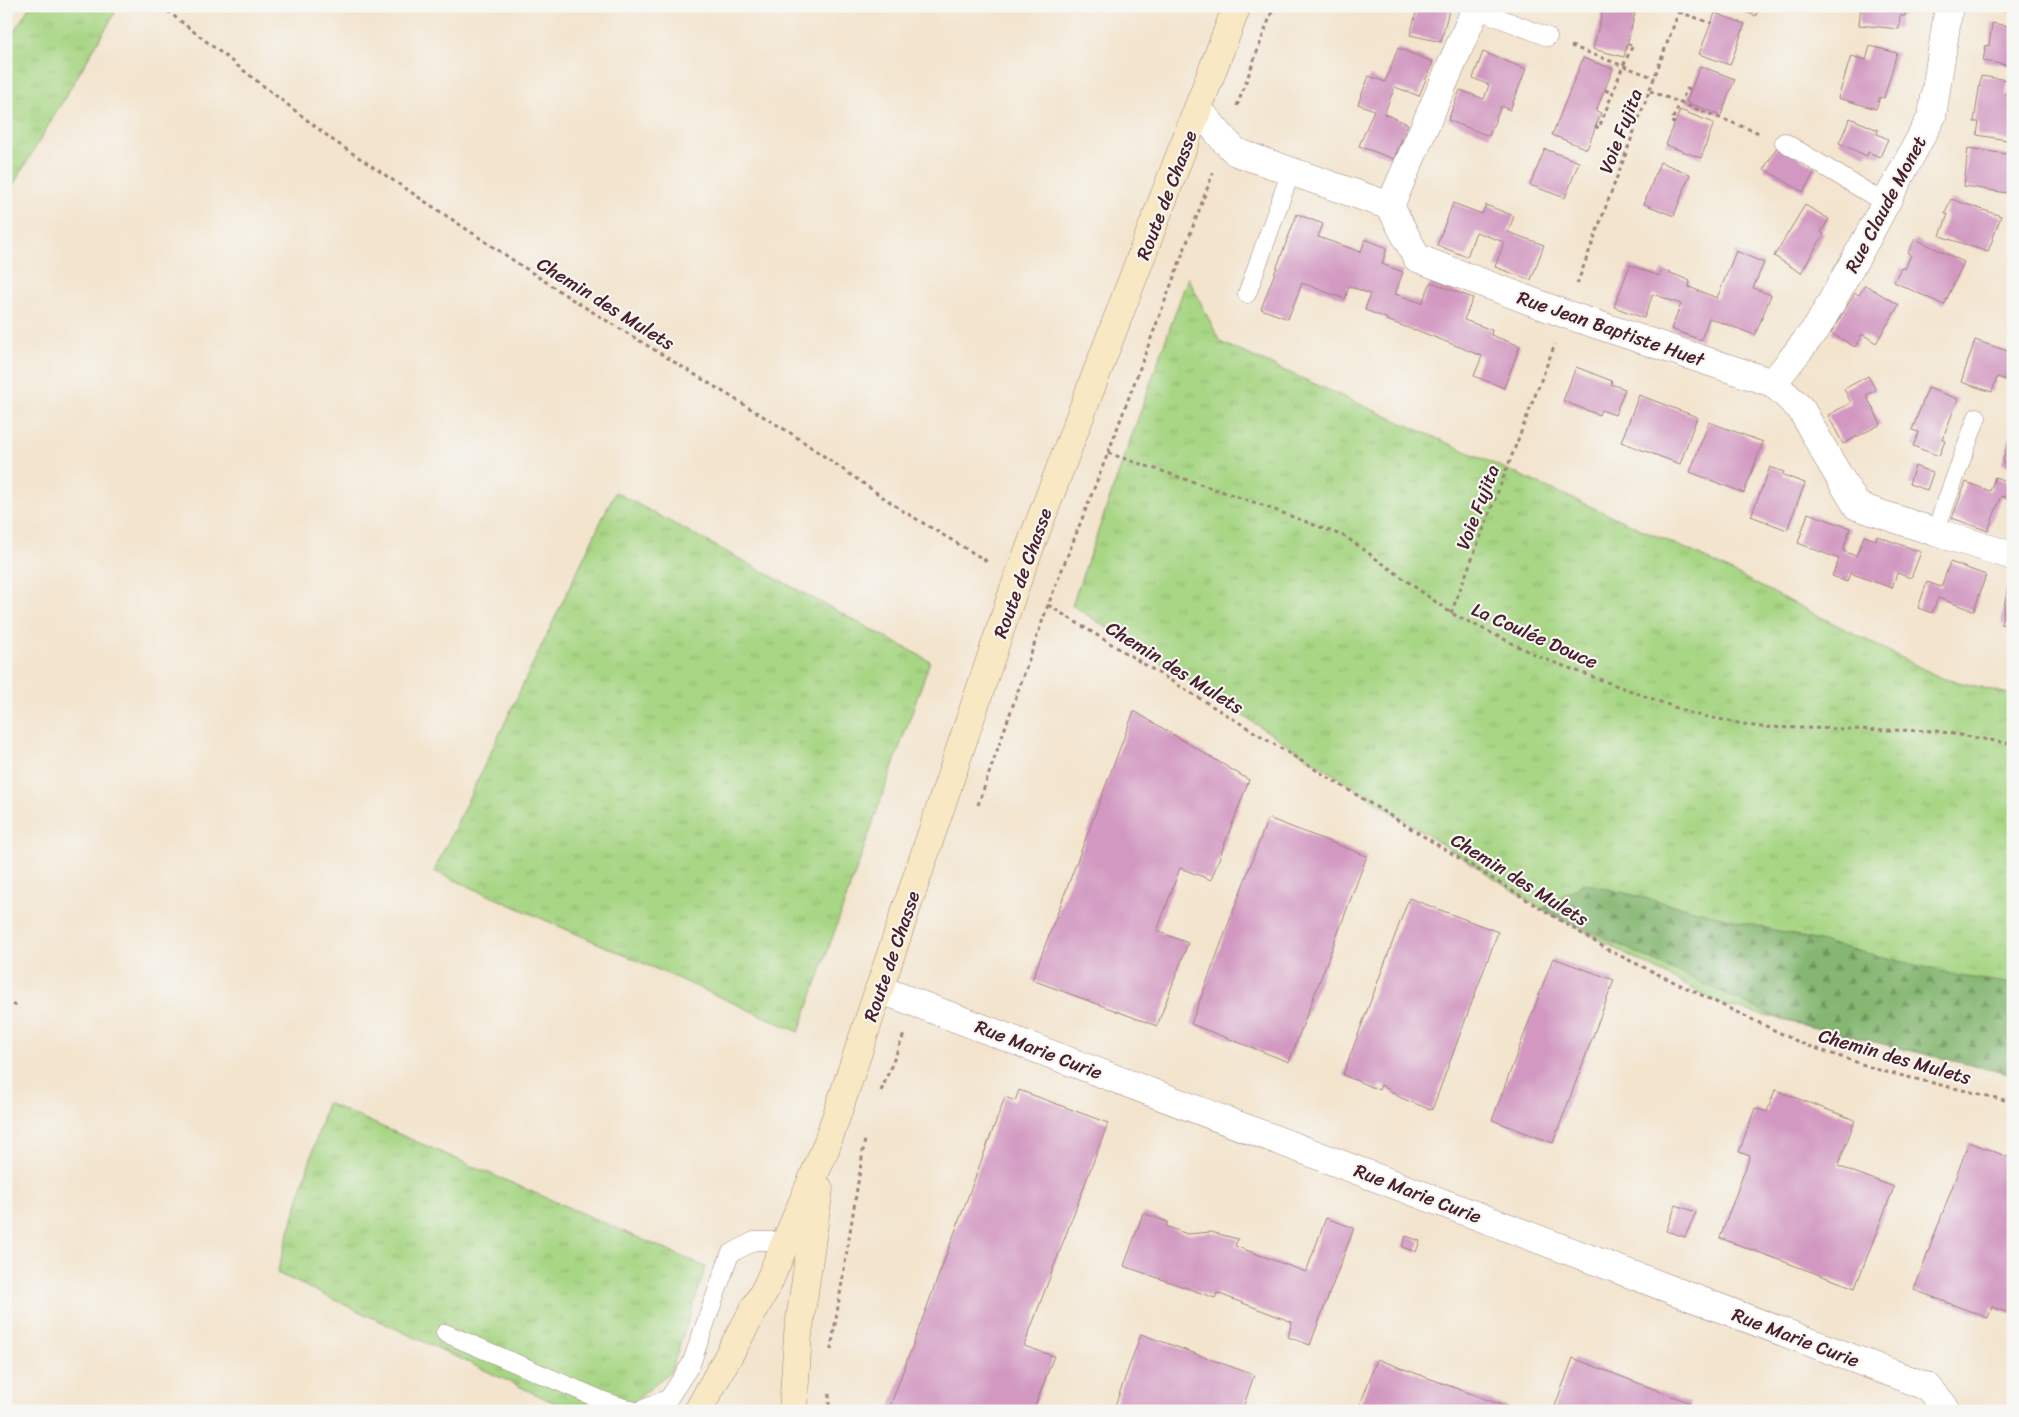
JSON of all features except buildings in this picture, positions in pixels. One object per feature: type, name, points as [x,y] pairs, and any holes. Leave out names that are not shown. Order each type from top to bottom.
[{"type":"main road","name":"Route de Chasse","points":[[826,1148],[1016,585],[1199,110],[1237,6]]},
{"type":"main road","points":[[698,1411],[767,1286],[826,1148]]},
{"type":"main road","points":[[793,1411],[798,1334],[826,1148]]},
{"type":"street","name":"Rue Claude Monet","points":[[1774,383],[1818,326],[1932,116],[1949,6]]},
{"type":"street","points":[[1199,110],[1236,152],[1390,206],[1477,8]]},
{"type":"street","name":"Rue Jean Baptiste Huet","points":[[1390,206],[1417,258],[1566,314],[1774,383],[1801,409],[1857,506],[2013,556]]},
{"type":"street","name":"Rue Marie Curie","points":[[879,989],[1928,1386],[1944,1406],[1945,1411]]},
{"type":"lane","points":[[1477,8],[1548,37]]},
{"type":"lane","points":[[1784,142],[1885,204]]},
{"type":"lane","points":[[1247,294],[1292,171]]},
{"type":"lane","points":[[1935,532],[1977,417]]},
{"type":"lane","points":[[639,1411],[669,1398],[691,1364],[730,1254],[754,1242],[786,1241]]},
{"type":"lane","points":[[445,1333],[604,1402],[634,1411]]},
{"type":"path","name":"Chemin des Mulets","points":[[162,6],[351,152],[573,300],[792,434],[903,511],[1016,585],[1610,951],[1803,1044],[1882,1071],[2013,1102]]},
{"type":"path","points":[[976,810],[1048,605],[1108,452],[1274,6]]},
{"type":"path","name":"Voie Fujita","points":[[1584,266],[1681,6]]},
{"type":"path","points":[[1679,12],[1711,23]]},
{"type":"path","points":[[1548,37],[1655,78]]},
{"type":"path","points":[[1595,126],[1599,128],[1623,66],[1633,46],[1628,44]]},
{"type":"path","points":[[1674,123],[1671,122],[1680,102],[1687,89],[1691,90]]},
{"type":"path","points":[[1605,90],[1612,93]]},
{"type":"path","points":[[1650,91],[1784,142]]},
{"type":"path","name":"Voie Fujita","points":[[1451,613],[1551,355]]},
{"type":"path","name":"La Coulée Douce","points":[[1108,452],[1259,504],[1346,537],[1451,613],[1542,658],[1693,714],[1759,727],[1936,731],[2013,744]]},
{"type":"path","name":"Chemin des Mulets","points":[[1016,585],[1048,605]]},
{"type":"path","points":[[6,1000],[20,1008]]},
{"type":"path","points":[[881,1091],[906,1028],[914,1002]]},
{"type":"path","points":[[831,1354],[865,1138]]},
{"type":"path","points":[[829,1392],[829,1411]]},
{"type":"green space","points":[[30,6],[106,6],[115,13],[6,197],[6,44]]},
{"type":"green space","points":[[1188,277],[1220,342],[1695,553],[1941,678],[2013,695],[2013,1075],[1723,1005],[1542,909],[1072,605]]},
{"type":"green space","points":[[615,492],[930,661],[799,1032],[434,871]]},
{"type":"green space","points":[[1584,883],[1960,976],[2013,984],[2013,1075],[1782,1020],[1542,909]]},
{"type":"green space","points":[[327,1103],[706,1267],[671,1371],[623,1411],[572,1411],[277,1273]]}]
